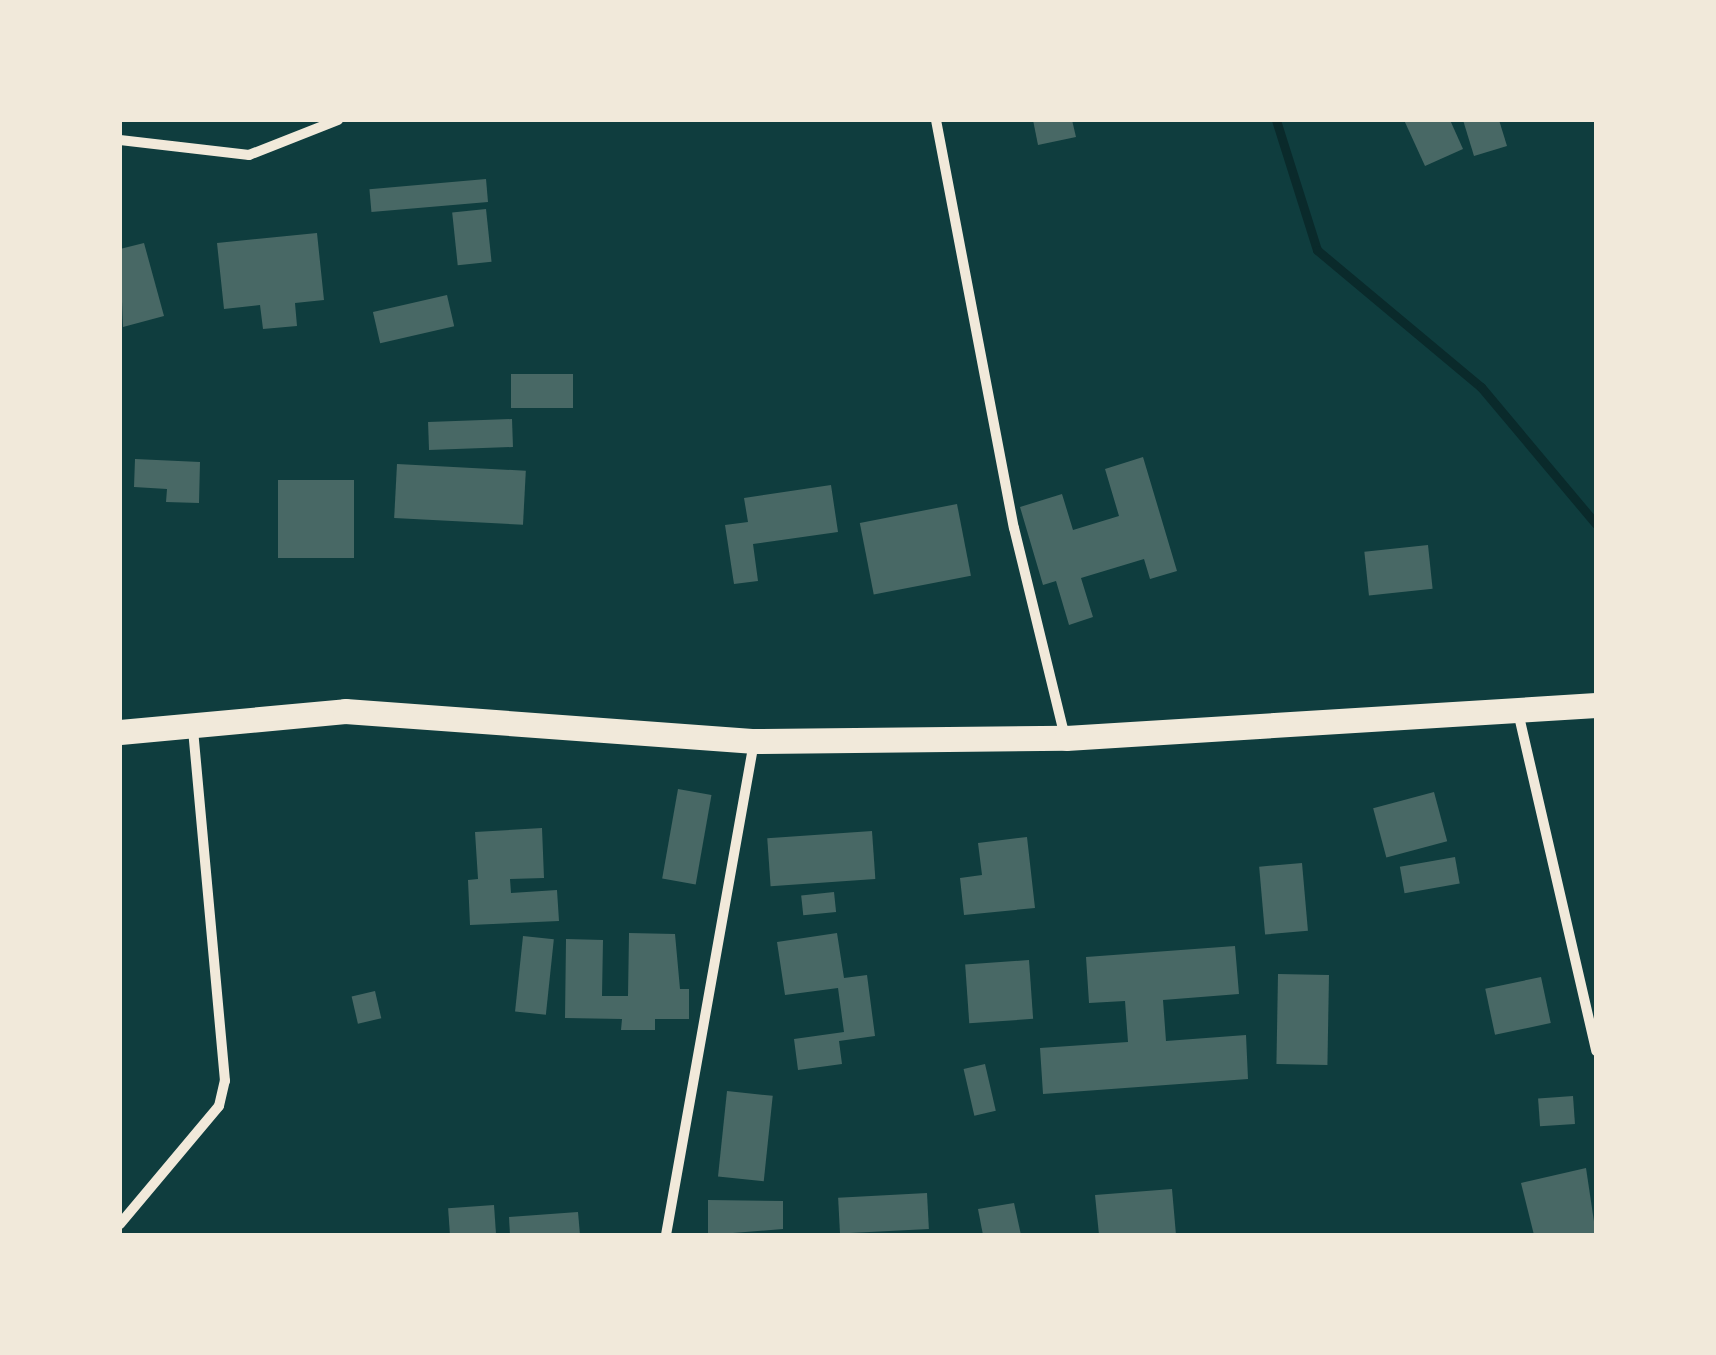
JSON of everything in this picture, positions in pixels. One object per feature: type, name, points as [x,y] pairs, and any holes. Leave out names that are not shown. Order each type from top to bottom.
[{"type":"main road","points":[[120,732],[345,711],[755,740],[1066,738],[1596,704]]},
{"type":"street","points":[[120,140],[249,155],[338,120]]},
{"type":"street","points":[[936,120],[1014,528],[1066,738]]},
{"type":"street","points":[[1518,711],[1596,1051]]},
{"type":"street","points":[[120,1224],[218,1106],[225,1082],[193,728]]},
{"type":"street","points":[[666,1235],[755,740]]},
{"type":"building","points":[[1033,120],[1072,120],[1076,137],[1038,145]]},
{"type":"building","points":[[1404,120],[1450,120],[1463,149],[1425,166]]},
{"type":"building","points":[[1463,120],[1499,120],[1507,146],[1474,156]]},
{"type":"building","points":[[486,179],[488,202],[371,212],[369,189]]},
{"type":"building","points":[[486,209],[492,262],[458,265],[452,213]]},
{"type":"building","points":[[317,233],[324,300],[295,303],[297,326],[263,329],[260,305],[224,309],[217,243]]},
{"type":"building","points":[[144,243],[164,316],[123,327],[120,249]]},
{"type":"building","points":[[447,295],[454,326],[380,343],[373,312]]},
{"type":"building","points":[[511,374],[573,374],[573,408],[511,408]]},
{"type":"building","points":[[512,419],[513,447],[429,450],[428,422]]},
{"type":"building","points":[[1143,457],[1177,571],[1150,579],[1144,559],[1081,578],[1093,617],[1069,625],[1056,581],[1043,585],[1020,507],[1062,494],[1073,530],[1119,516],[1105,469]]},
{"type":"building","points":[[135,459],[200,462],[199,503],[166,502],[167,489],[134,487]]},
{"type":"building","points":[[397,464],[526,471],[523,525],[394,518]]},
{"type":"building","points":[[278,480],[354,480],[354,558],[278,558]]},
{"type":"building","points":[[831,485],[838,532],[753,544],[758,581],[734,584],[725,525],[748,522],[744,498]]},
{"type":"building","points":[[957,504],[971,576],[874,595],[860,523]]},
{"type":"building","points":[[1428,545],[1433,589],[1369,595],[1364,552]]},
{"type":"building","points":[[678,789],[711,795],[696,885],[662,879]]},
{"type":"building","points":[[1434,792],[1447,841],[1386,858],[1373,808]]},
{"type":"building","points":[[542,828],[544,878],[510,879],[511,893],[557,890],[559,921],[470,925],[468,880],[478,879],[475,832]]},
{"type":"building","points":[[872,831],[875,879],[771,886],[767,838]]},
{"type":"building","points":[[1027,837],[1035,908],[964,915],[960,878],[982,875],[978,843]]},
{"type":"building","points":[[1455,857],[1460,884],[1405,893],[1400,867]]},
{"type":"building","points":[[1302,863],[1308,931],[1265,934],[1259,867]]},
{"type":"building","points":[[834,892],[836,912],[803,915],[801,895]]},
{"type":"building","points":[[629,933],[675,934],[680,989],[689,989],[689,1019],[655,1019],[655,1030],[621,1030],[622,1019],[565,1018],[566,939],[603,940],[602,996],[628,996]]},
{"type":"building","points":[[837,933],[844,978],[867,975],[875,1036],[839,1041],[842,1064],[798,1070],[794,1039],[844,1032],[838,988],[785,995],[777,942]]},
{"type":"building","points":[[523,936],[554,939],[546,1015],[515,1012]]},
{"type":"building","points":[[1235,946],[1239,994],[1163,1000],[1166,1041],[1246,1035],[1248,1079],[1043,1094],[1040,1048],[1128,1042],[1125,1001],[1089,1003],[1086,957]]},
{"type":"building","points":[[1029,960],[1033,1019],[969,1023],[965,964]]},
{"type":"building","points":[[1278,974],[1329,975],[1327,1065],[1276,1064]]},
{"type":"building","points":[[1541,977],[1551,1023],[1495,1035],[1485,989]]},
{"type":"building","points":[[375,991],[381,1018],[358,1024],[352,996]]},
{"type":"building","points":[[985,1064],[996,1111],[974,1116],[964,1069]]},
{"type":"building","points":[[727,1091],[773,1096],[764,1181],[718,1177]]},
{"type":"building","points":[[1573,1096],[1575,1124],[1540,1126],[1538,1098]]},
{"type":"building","points":[[1586,1168],[1596,1235],[1534,1235],[1521,1183]]},
{"type":"building","points":[[1172,1189],[1176,1235],[1099,1235],[1095,1195]]},
{"type":"building","points":[[927,1193],[929,1229],[840,1234],[838,1198]]},
{"type":"building","points":[[708,1200],[783,1201],[783,1229],[708,1235]]},
{"type":"building","points":[[1014,1203],[1021,1235],[983,1235],[978,1209]]},
{"type":"building","points":[[494,1205],[496,1235],[450,1235],[448,1208]]},
{"type":"building","points":[[578,1212],[580,1235],[510,1235],[509,1217]]},
{"type":"waterway","points":[[1276,120],[1317,250],[1481,387],[1596,524]]}]
